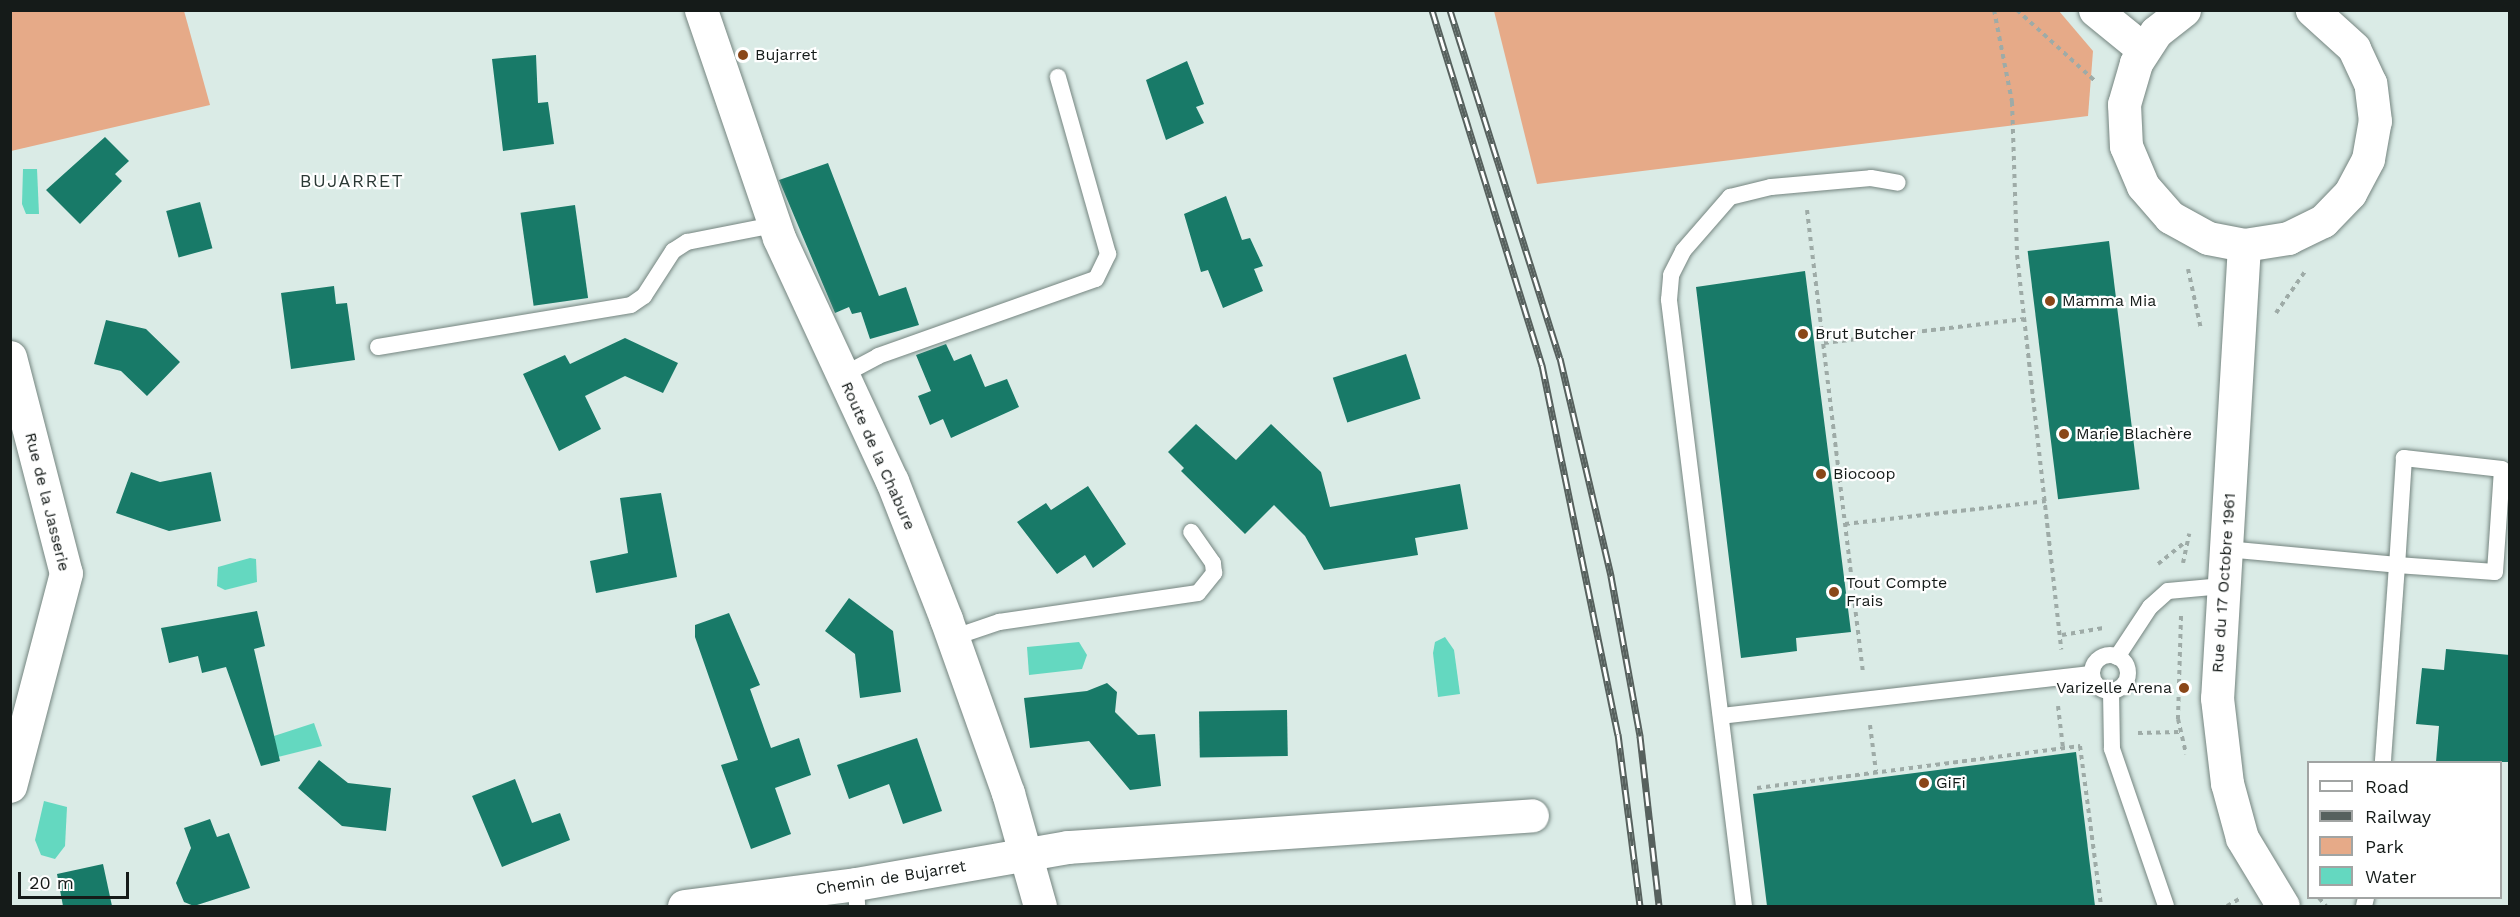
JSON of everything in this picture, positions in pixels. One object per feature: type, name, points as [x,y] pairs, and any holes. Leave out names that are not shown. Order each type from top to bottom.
[{"type":"street","name":"Route de la Chabure","points":[[701,10],[774,225],[892,481],[952,638],[1026,855],[1040,906]]},
{"type":"street","points":[[2095,10],[2143,49]]},
{"type":"street","points":[[2184,10],[2143,49],[2124,104],[2126,146],[2143,186],[2170,217],[2208,238],[2244,245],[2288,238],[2323,221],[2350,193],[2368,159],[2375,121],[2370,83],[2354,48],[2313,10]]},
{"type":"street","name":"Rue du 17 Octobre 1961","points":[[2244,245],[2217,698],[2227,783],[2242,838],[2283,906]]},
{"type":"street","name":"Rue de la Jasserie","points":[[10,357],[66,573],[10,786]]},
{"type":"street","name":"Chemin de Bujarret","points":[[684,906],[857,895],[1068,847],[1532,815]]},
{"type":"lane","points":[[843,375],[898,348],[1096,279],[1108,254],[1058,77]]},
{"type":"lane","points":[[1744,906],[1670,300],[1671,275],[1683,251],[1730,197],[1804,184],[1871,178],[1898,183]]},
{"type":"lane","points":[[378,347],[631,305],[644,296],[673,251],[687,242],[774,225]]},
{"type":"lane","points":[[2226,549],[2397,565],[2495,572],[2506,469],[2404,458],[2397,565],[2383,761]]},
{"type":"lane","points":[[952,638],[999,622],[1198,593],[1214,573],[1213,563],[1191,532]]},
{"type":"lane","points":[[2092,674],[2099,659],[2117,657],[2159,597],[2183,587],[2223,586]]},
{"type":"lane","points":[[2111,691],[2128,677],[2117,657]]},
{"type":"lane","points":[[1721,716],[1866,697],[2055,680],[2092,674]]},
{"type":"lane","points":[[2092,674],[2099,688],[2111,691]]},
{"type":"lane","points":[[2111,691],[2112,749],[2166,906]]},
{"type":"path","points":[[1994,10],[2012,102],[2025,319],[2062,643],[2054,658],[2063,748]]},
{"type":"path","points":[[2017,10],[2098,86]]},
{"type":"path","points":[[1804,184],[1876,772]]},
{"type":"path","points":[[2182,261],[2197,291],[2200,338]]},
{"type":"path","points":[[1824,343],[2025,319]]},
{"type":"path","points":[[1845,524],[2046,501]]},
{"type":"path","points":[[2183,587],[2183,544],[2191,525]]},
{"type":"path","points":[[1753,788],[2080,746],[2101,906]]},
{"type":"green space","points":[[10,11],[184,11],[210,105],[11,151]]},
{"type":"green space","points":[[1494,11],[2059,11],[2093,51],[2088,116],[1537,184]]},
{"type":"water","points":[[23,169],[37,169],[39,214],[26,214],[22,204]]},
{"type":"water","points":[[250,558],[256,559],[257,582],[225,590],[217,586],[218,567]]},
{"type":"water","points":[[1445,637],[1454,650],[1460,694],[1438,697],[1433,653],[1435,642]]},
{"type":"water","points":[[1079,642],[1087,655],[1082,669],[1029,675],[1027,647]]},
{"type":"water","points":[[314,723],[322,746],[278,757],[274,736]]},
{"type":"water","points":[[44,801],[67,807],[65,846],[55,859],[41,855],[35,840]]},
{"type":"building","points":[[536,55],[538,103],[548,102],[554,144],[503,151],[492,59]]},
{"type":"building","points":[[1187,61],[1204,104],[1196,107],[1204,123],[1166,140],[1146,80]]},
{"type":"building","points":[[105,137],[129,161],[115,174],[122,181],[80,224],[46,190]]},
{"type":"building","points":[[828,163],[879,296],[906,287],[919,325],[870,339],[861,312],[852,314],[849,307],[835,313],[779,180]]},
{"type":"building","points":[[1226,196],[1242,240],[1250,238],[1263,266],[1254,269],[1263,291],[1223,308],[1208,270],[1201,272],[1184,214]]},
{"type":"building","points":[[200,202],[212,248],[179,257],[166,211]]},
{"type":"building","points":[[575,205],[588,298],[534,306],[521,213]]},
{"type":"building","points":[[2109,241],[2139,489],[2058,499],[2028,251]]},
{"type":"building","points":[[1805,271],[1851,632],[1796,638],[1797,651],[1741,658],[1696,287]]},
{"type":"building","points":[[334,286],[336,304],[347,303],[355,360],[291,369],[281,293]]},
{"type":"building","points":[[106,320],[146,329],[180,362],[147,396],[121,371],[94,364]]},
{"type":"building","points":[[625,338],[678,363],[663,393],[625,376],[585,396],[601,429],[559,451],[523,374],[565,355],[570,364]]},
{"type":"building","points":[[946,344],[954,361],[971,354],[985,387],[1007,379],[1019,407],[951,438],[943,419],[930,425],[918,396],[931,391],[916,355]]},
{"type":"building","points":[[1406,354],[1421,399],[1347,422],[1333,378]]},
{"type":"building","points":[[1196,424],[1236,460],[1271,424],[1321,472],[1330,507],[1460,484],[1468,529],[1415,538],[1418,555],[1324,570],[1305,536],[1274,505],[1245,534],[1181,471],[1184,468],[1168,452]]},
{"type":"building","points":[[131,472],[160,482],[211,472],[221,521],[169,531],[116,513]]},
{"type":"building","points":[[1088,486],[1126,544],[1093,568],[1085,555],[1057,574],[1017,522],[1046,503],[1051,510]]},
{"type":"building","points":[[661,493],[677,577],[596,593],[590,561],[628,553],[620,498]]},
{"type":"building","points":[[849,598],[893,631],[901,692],[860,698],[855,654],[825,631]]},
{"type":"building","points":[[257,611],[265,646],[254,649],[280,761],[261,766],[226,667],[202,673],[198,656],[169,663],[161,628]]},
{"type":"building","points":[[729,613],[760,685],[750,689],[771,748],[799,738],[811,775],[775,788],[791,834],[751,849],[721,765],[738,760],[695,637],[695,625]]},
{"type":"building","points":[[2446,649],[2510,655],[2510,762],[2436,761],[2439,726],[2416,724],[2422,668],[2444,670]]},
{"type":"building","points":[[1107,683],[1117,692],[1115,712],[1138,735],[1155,734],[1161,786],[1130,790],[1089,741],[1030,748],[1024,698],[1087,691]]},
{"type":"building","points":[[1287,710],[1288,756],[1200,758],[1199,712]]},
{"type":"building","points":[[917,738],[942,811],[903,824],[889,784],[849,799],[837,765]]},
{"type":"building","points":[[2076,752],[2095,906],[1767,906],[1753,794]]},
{"type":"building","points":[[319,760],[348,783],[391,788],[386,831],[342,826],[298,788]]},
{"type":"building","points":[[515,779],[532,823],[560,813],[570,840],[502,867],[472,796]]},
{"type":"building","points":[[210,819],[217,837],[229,833],[250,888],[194,906],[184,902],[176,883],[191,848],[184,828]]},
{"type":"building","points":[[103,864],[112,906],[63,906],[57,874]]},
{"type":"railway","points":[[1432,10],[1542,365],[1618,734],[1640,906]]},
{"type":"railway","points":[[1450,10],[1560,358],[1611,576],[1640,736],[1659,906]]},
{"type":"place","name":"Bujarret","points":[[743,55]]},
{"type":"place","name":"Mamma Mia","points":[[2050,301]]},
{"type":"place","name":"Brut Butcher","points":[[1803,334]]},
{"type":"place","name":"Marie Blachère","points":[[2064,434]]},
{"type":"place","name":"Biocoop","points":[[1821,474]]},
{"type":"place","name":"Tout Compte Frais","points":[[1834,592]]},
{"type":"place","name":"Varizelle Arena","points":[[2184,688]]},
{"type":"place","name":"GiFi","points":[[1924,783]]},
{"type":"district","name":"BUJARRET","points":[[352,181]]}]
